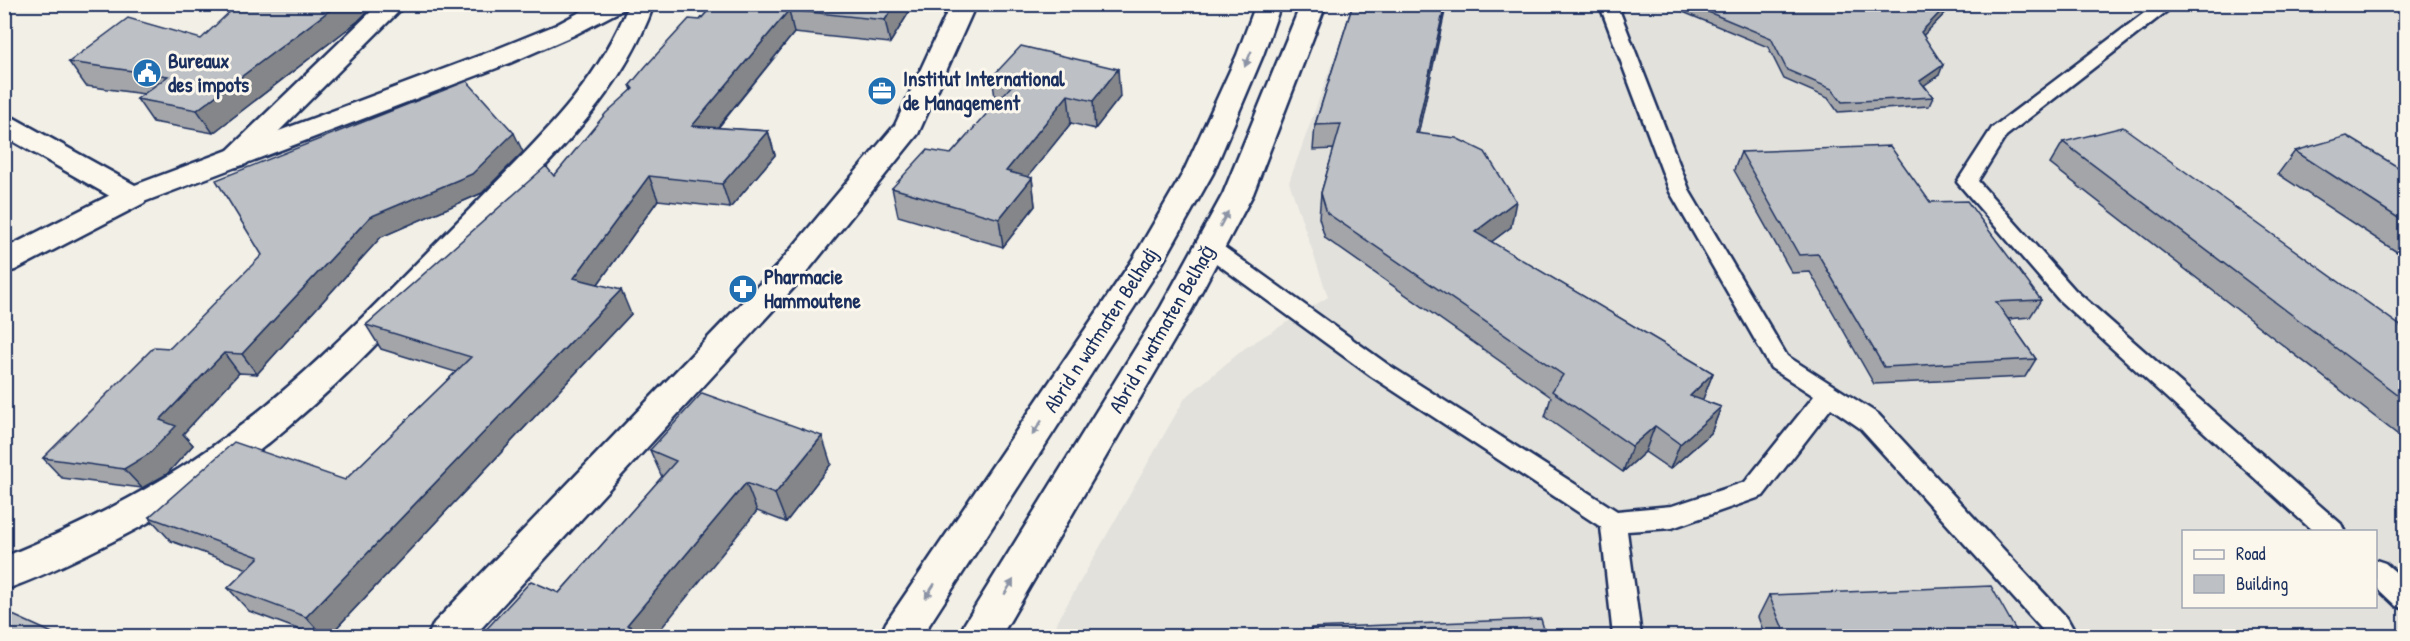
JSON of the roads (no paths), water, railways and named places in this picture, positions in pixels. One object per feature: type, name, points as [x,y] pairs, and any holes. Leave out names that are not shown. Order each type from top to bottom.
[{"type":"street","points":[[236,158],[394,4]]},
{"type":"street","points":[[4,262],[133,196],[501,57],[565,30],[615,4]]},
{"type":"street","points":[[4,574],[129,517],[202,473],[260,430],[320,377],[421,279],[564,129],[615,64],[637,24],[642,4]]},
{"type":"street","points":[[447,636],[787,275],[908,128],[959,19],[963,4]]},
{"type":"street","name":"Abrid n watmaten Belhadj","points":[[900,636],[1146,264],[1198,173],[1250,55],[1269,4]]},
{"type":"street","name":"Abrid n watmaten Belḥaǧ","points":[[979,636],[1175,311],[1238,194],[1314,4]]},
{"type":"street","points":[[4,124],[133,196]]},
{"type":"lane","points":[[1620,4],[1611,11],[1680,192],[1779,362],[1869,421],[2063,636]]},
{"type":"lane","points":[[2168,4],[1998,132],[1967,182],[2067,295],[2331,530]]},
{"type":"lane","points":[[1209,248],[1379,370],[1613,522],[1672,517],[1754,489],[1829,394]]},
{"type":"lane","points":[[1613,522],[1627,636]]},
{"type":"lane","points":[[2377,572],[2406,598]]},
{"type":"place","name":"Bureaux des impots","points":[[147,73]]},
{"type":"place","name":"Institut International de Management","points":[[882,91]]},
{"type":"place","name":"Pharmacie Hammoutene","points":[[743,289]]}]
